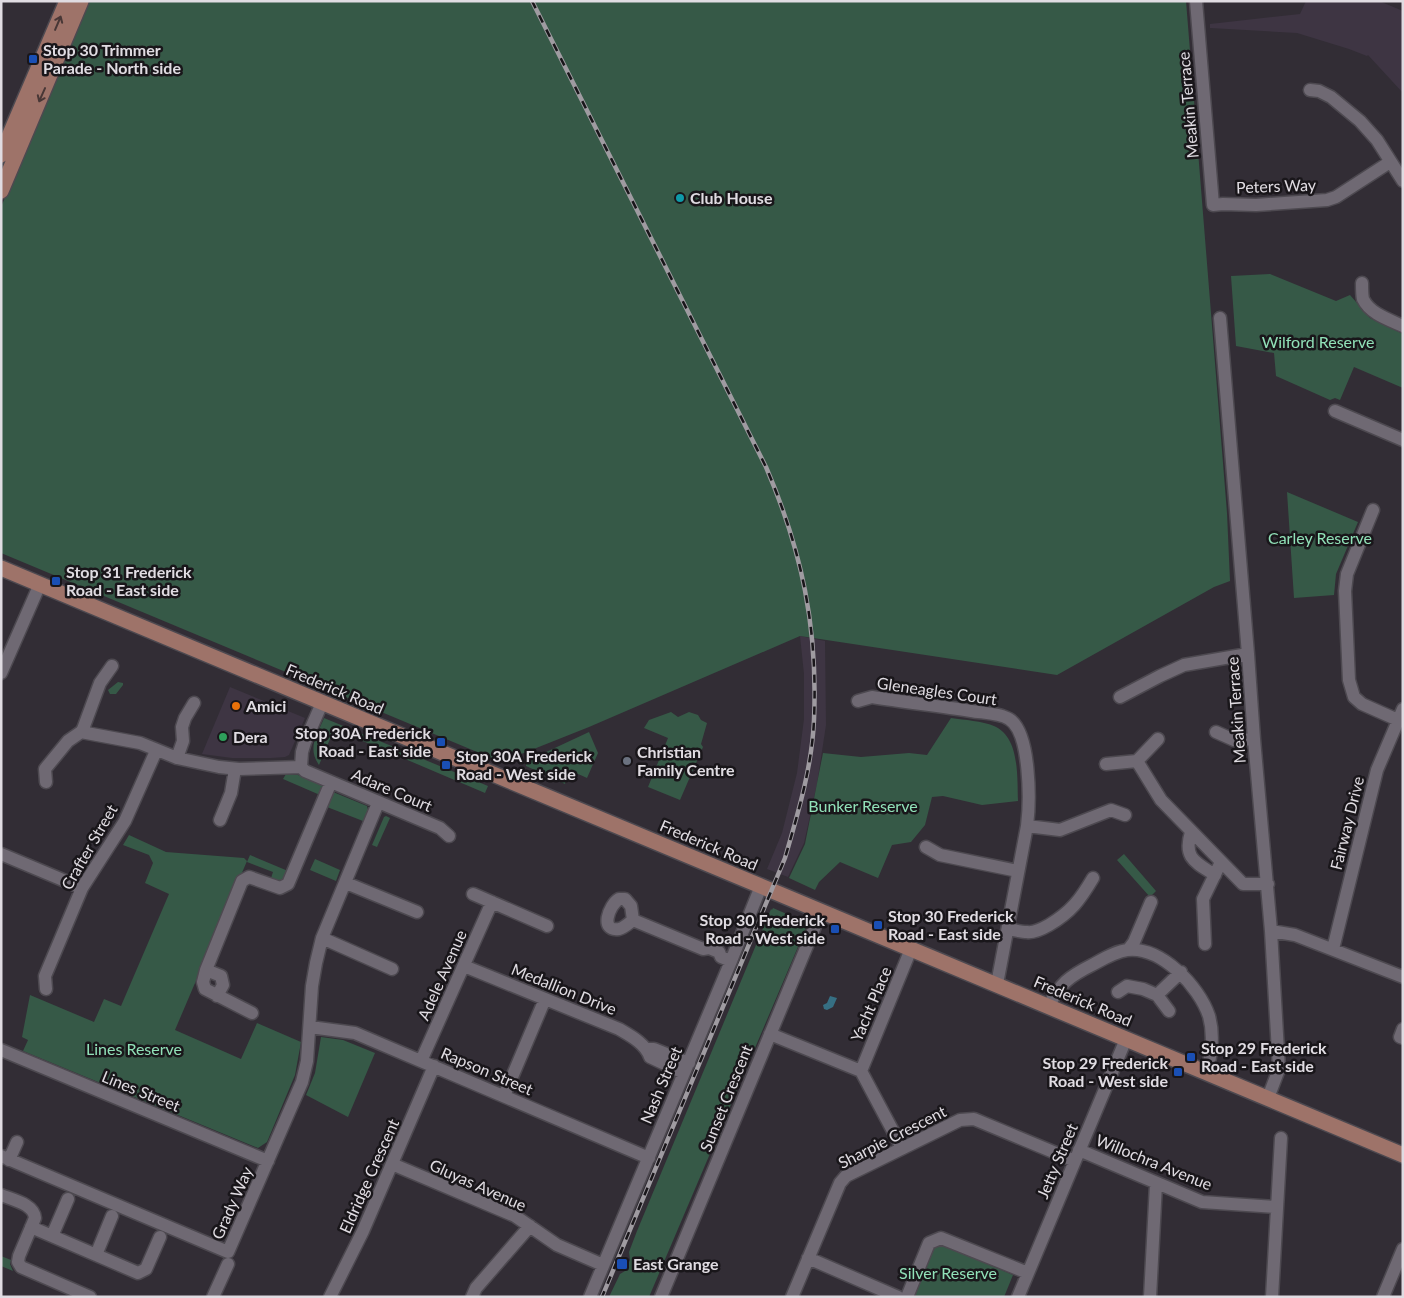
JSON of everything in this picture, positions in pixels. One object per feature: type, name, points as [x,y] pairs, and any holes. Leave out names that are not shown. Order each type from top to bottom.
[{"type":"main road","points":[[1,155],[67,1]]},
{"type":"main road","points":[[1,191],[81,1]]},
{"type":"main road","name":"Frederick Road","points":[[1,568],[1403,1155]]},
{"type":"street","name":"Meakin Terrace","points":[[1196,1],[1213,205]]},
{"type":"street","points":[[1310,90],[1319,91],[1331,97],[1360,121],[1377,140],[1403,181]]},
{"type":"street","name":"Peters Way","points":[[1213,205],[1272,205],[1328,200],[1336,197],[1390,162]]},
{"type":"street","points":[[1362,283],[1363,299],[1371,308],[1381,316],[1403,326]]},
{"type":"street","name":"Meakin Terrace","points":[[1220,318],[1271,931],[1279,1069],[1268,1098]]},
{"type":"street","points":[[1334,411],[1403,440]]},
{"type":"street","points":[[1373,510],[1347,574],[1345,591],[1349,680],[1354,696],[1362,704],[1400,714]]},
{"type":"street","points":[[1,674],[5,652],[40,584]]},
{"type":"street","points":[[1120,697],[1184,665],[1248,654]]},
{"type":"street","points":[[46,782],[45,769],[68,741],[81,732],[100,683],[112,666]]},
{"type":"street","name":"Gleneagles Court","points":[[858,701],[872,696],[1008,718],[1016,727],[1024,752],[1029,796],[1027,826],[997,984]]},
{"type":"street","points":[[81,732],[140,744],[177,758],[202,764],[235,769],[301,767],[305,742],[322,702]]},
{"type":"street","points":[[177,758],[183,741],[182,727],[184,718],[194,703]]},
{"type":"street","name":"Fairway Drive","points":[[1333,949],[1377,770],[1400,714]]},
{"type":"street","points":[[1216,732],[1234,740],[1254,739]]},
{"type":"street","points":[[1106,764],[1137,761],[1158,739]]},
{"type":"street","name":"Crafter Street","points":[[46,989],[45,976],[82,888],[125,821],[156,751]]},
{"type":"street","points":[[1137,761],[1162,800],[1242,884],[1268,884]]},
{"type":"street","name":"Adare Court","points":[[301,767],[305,771],[440,828],[449,836]]},
{"type":"street","points":[[220,820],[231,793],[235,769]]},
{"type":"street","points":[[252,1013],[217,996],[223,985],[221,976],[206,970],[242,881],[249,877],[280,888],[288,884],[331,782]]},
{"type":"street","name":"Grady Way","points":[[17,1142],[5,1158],[228,1252],[302,1082],[307,1061],[312,986],[322,938],[378,803]]},
{"type":"street","points":[[1027,826],[1060,830],[1111,810],[1125,815]]},
{"type":"street","points":[[1191,832],[1188,844],[1192,860],[1215,875]]},
{"type":"street","points":[[926,847],[940,855],[1018,871]]},
{"type":"street","points":[[2,856],[82,888]]},
{"type":"street","points":[[1205,944],[1203,899],[1221,862]]},
{"type":"street","points":[[1008,929],[1028,933],[1041,929],[1059,919],[1081,899],[1093,878]]},
{"type":"street","points":[[346,882],[417,912]]},
{"type":"street","name":"Nash Street","points":[[590,1297],[686,1068],[726,959],[761,886]]},
{"type":"street","points":[[473,894],[547,926]]},
{"type":"street","name":"Adele Avenue","points":[[421,1060],[492,902]]},
{"type":"street","points":[[1128,950],[1134,942],[1151,902]]},
{"type":"street","name":"Sunset Crescent","points":[[661,1297],[821,912]]},
{"type":"street","points":[[633,920],[703,949],[709,948],[719,952],[726,959]]},
{"type":"street","points":[[1271,931],[1295,935],[1403,977]]},
{"type":"street","points":[[322,938],[392,969]]},
{"type":"street","name":"Yacht Place","points":[[861,1071],[911,949]]},
{"type":"street","points":[[1049,1006],[1058,990],[1070,977],[1111,955],[1128,950],[1148,953],[1181,972],[1190,983],[1208,1014],[1212,1030],[1211,1052],[1206,1072]]},
{"type":"street","name":"Medallion Drive","points":[[464,966],[619,1029],[648,1049],[650,1057],[686,1068]]},
{"type":"street","points":[[1157,995],[1181,972]]},
{"type":"street","points":[[1118,992],[1127,986],[1144,990],[1157,995],[1169,1011]]},
{"type":"street","points":[[504,1096],[545,999]]},
{"type":"street","name":"Rapson Street","points":[[310,1028],[347,1031],[421,1060],[649,1158]]},
{"type":"street","points":[[770,1034],[861,1071],[902,1148]]},
{"type":"street","name":"Jetty Street","points":[[1018,1297],[1126,1039]]},
{"type":"street","name":"Lines Street","points":[[1,1050],[268,1161]]},
{"type":"street","name":"Eldridge Crescent","points":[[330,1297],[363,1231],[434,1066]]},
{"type":"street","name":"Sharpie Crescent","points":[[792,1297],[840,1183],[846,1176],[902,1148],[960,1120],[974,1119],[1077,1156]]},
{"type":"street","points":[[1272,1297],[1280,1138]]},
{"type":"street","name":"Willochra Avenue","points":[[1077,1156],[1202,1202],[1276,1207]]},
{"type":"street","name":"Gluyas Avenue","points":[[392,1164],[515,1216],[557,1245],[603,1264]]},
{"type":"street","points":[[1150,1297],[1156,1184]]},
{"type":"street","points":[[1,1195],[30,1208],[34,1212],[35,1218],[19,1256],[18,1262],[21,1267],[90,1297]]},
{"type":"street","points":[[52,1236],[68,1199]]},
{"type":"street","points":[[96,1255],[112,1216]]},
{"type":"street","points":[[472,1297],[476,1288],[530,1226]]},
{"type":"street","points":[[31,1227],[138,1273],[146,1269],[160,1237]]},
{"type":"street","points":[[907,1297],[929,1243],[941,1238],[1028,1273]]},
{"type":"street","points":[[1382,1297],[1403,1249]]},
{"type":"street","points":[[808,1258],[898,1297]]},
{"type":"street","points":[[214,1297],[228,1264]]},
{"type":"shaded area","points":[[1306,1],[1379,1],[1403,11],[1403,93],[1368,55],[1297,33],[1210,28],[1210,24],[1300,14]]},
{"type":"shaded area","points":[[800,636],[825,641],[826,725],[817,784],[804,843],[788,877],[767,869],[782,833],[797,773],[804,719],[804,674]]},
{"type":"shaded area","points":[[230,687],[305,718],[289,755],[271,758],[232,758],[202,754]]},
{"type":"green space","points":[[88,1],[1186,1],[1227,513],[1230,581],[1214,587],[1057,675],[800,636],[589,727],[501,762],[1,553],[1,207]]},
{"type":"green space","name":"Wilford Reserve","points":[[1270,274],[1336,301],[1350,295],[1370,318],[1403,334],[1403,388],[1354,367],[1340,400],[1335,398],[1330,400],[1276,376],[1274,353],[1236,346],[1231,276]]},
{"type":"green space","name":"Carley Reserve","points":[[1287,492],[1358,522],[1336,574],[1334,595],[1294,598]]},
{"type":"green space","points":[[118,682],[123,683],[123,685],[116,694],[110,694],[108,690]]},
{"type":"green space","points":[[671,712],[678,717],[689,712],[698,715],[701,720],[707,723],[701,744],[703,747],[680,800],[648,787],[668,738],[644,728],[649,720]]},
{"type":"green space","points":[[324,718],[488,786],[485,793],[337,730],[332,739],[330,739],[319,765],[315,759],[313,747]]},
{"type":"green space","name":"Bunker Reserve","points":[[951,718],[994,726],[1009,739],[1013,748],[1017,770],[1018,801],[982,805],[943,796],[932,797],[925,825],[911,842],[892,845],[878,878],[840,862],[819,882],[815,890],[789,878],[805,844],[823,753],[861,757],[909,753],[927,755]]},
{"type":"green space","points":[[589,732],[598,753],[587,778],[571,774],[565,784],[526,766],[529,760]]},
{"type":"green space","points":[[286,774],[298,775],[322,784],[324,787],[320,795],[283,779]]},
{"type":"green space","points":[[333,792],[367,806],[368,810],[363,821],[327,807]]},
{"type":"green space","points":[[386,816],[390,818],[377,847],[372,845]]},
{"type":"green space","name":"Lines Reserve","points":[[129,835],[166,852],[244,858],[247,861],[175,1030],[241,1059],[257,1023],[301,1042],[295,1075],[267,1142],[258,1148],[23,1051],[28,1040],[22,1037],[30,995],[94,1022],[104,999],[121,1006],[169,894],[145,883],[153,863],[149,855],[123,845]]},
{"type":"green space","points":[[1124,854],[1156,891],[1150,897],[1117,860]]},
{"type":"green space","points":[[250,855],[288,871],[283,883],[270,881],[273,872],[247,862]]},
{"type":"green space","points":[[315,859],[340,870],[336,881],[310,870]]},
{"type":"green space","points":[[773,908],[805,922],[806,928],[649,1297],[609,1297],[620,1274],[625,1271],[630,1260],[629,1252],[637,1231]]},
{"type":"green space","points":[[321,1037],[343,1040],[375,1053],[348,1117],[306,1095],[315,1073]]},
{"type":"green space","name":"Silver Reserve","points":[[941,1244],[1013,1275],[1004,1297],[913,1297],[934,1247]]},
{"type":"green space","points":[[1,1256],[11,1260],[10,1264],[13,1271],[1,1266]]},
{"type":"water","points":[[830,996],[837,998],[833,1007],[827,1010],[824,1009],[823,1005],[827,1003]]},
{"type":"railway","points":[[532,1],[766,467],[779,498],[805,590],[810,622],[815,686],[813,738],[804,790],[785,858],[602,1297]]},
{"type":"place","name":"Stop 30 Trimmer Parade - North side","points":[[33,59]]},
{"type":"place","name":"Club House","points":[[680,198]]},
{"type":"place","name":"Stop 31 Frederick Road - East side","points":[[56,581]]},
{"type":"place","name":"Amici","points":[[236,706]]},
{"type":"place","name":"Dera","points":[[223,737]]},
{"type":"place","name":"Stop 30A Frederick Road - East side","points":[[441,742]]},
{"type":"place","name":"Christian Family Centre","points":[[627,761]]},
{"type":"place","name":"Stop 30A Frederick Road - West side","points":[[446,765]]},
{"type":"place","name":"Stop 30 Frederick Road - East side","points":[[878,925]]},
{"type":"place","name":"Stop 30 Frederick Road - West side","points":[[835,929]]},
{"type":"place","name":"Stop 29 Frederick Road - East side","points":[[1191,1057]]},
{"type":"place","name":"Stop 29 Frederick Road - West side","points":[[1178,1072]]},
{"type":"place","name":"East Grange","points":[[622,1264]]}]
